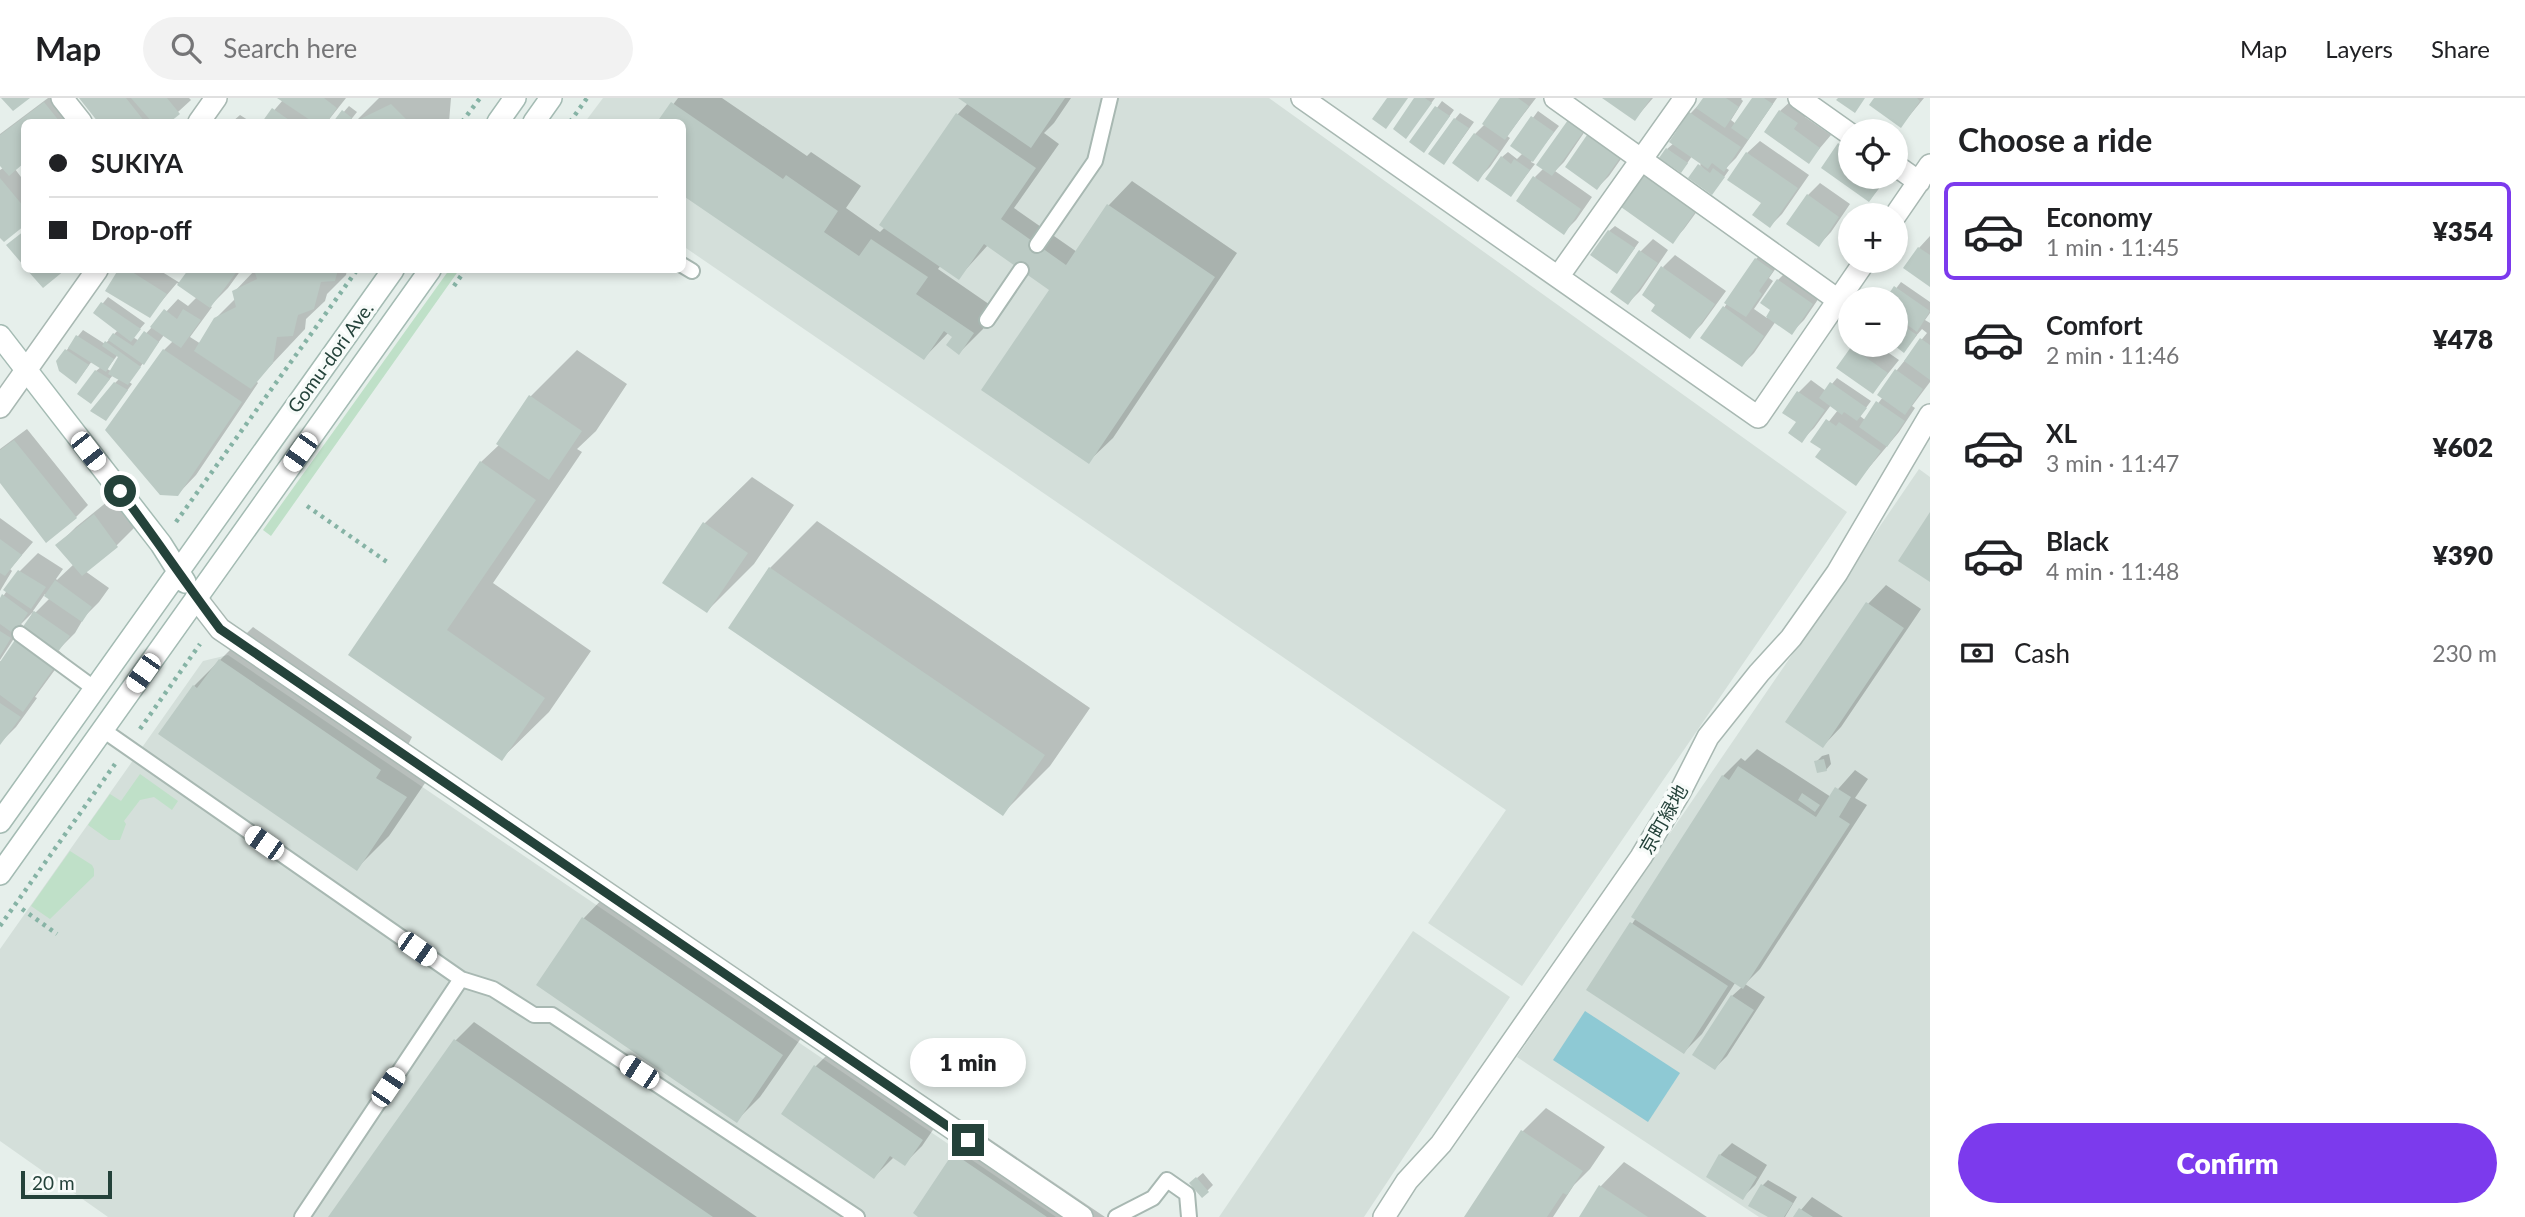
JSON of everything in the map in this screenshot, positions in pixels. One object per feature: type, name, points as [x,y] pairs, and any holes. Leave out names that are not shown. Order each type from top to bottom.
[{"type":"street","points":[[62,98],[79,119]]},
{"type":"street","points":[[201,119],[216,98]]},
{"type":"street","points":[[500,119],[515,98]]},
{"type":"street","points":[[536,119],[551,98]]},
{"type":"street","points":[[1307,99],[1758,417],[1838,300],[1555,98]]},
{"type":"street","points":[[1558,277],[1685,98]]},
{"type":"street","points":[[1799,98],[1838,126]]},
{"type":"street","points":[[1904,203],[1924,174]]},
{"type":"street","points":[[0,407],[95,273]]},
{"type":"street","name":"Gomu-dori Ave.","points":[[0,822],[391,273]]},
{"type":"street","name":"Gomu-dori Ave.","points":[[103,730],[428,273]]},
{"type":"street","points":[[0,336],[161,544],[220,629],[1082,1217]]},
{"type":"street","name":"京町緑地","points":[[1384,1217],[1407,1181],[1448,1133],[1641,857],[1680,792],[1707,737],[1791,638],[1838,573],[1930,415]]},
{"type":"street","points":[[0,874],[103,730]]},
{"type":"lane","points":[[1037,245],[1095,162],[1110,98]]},
{"type":"lane","points":[[987,320],[1021,270]]},
{"type":"lane","points":[[20,634],[95,689]]},
{"type":"lane","points":[[103,730],[461,979],[493,989],[534,1015],[552,1015],[857,1217]]},
{"type":"lane","points":[[302,1217],[461,979]]},
{"type":"lane","points":[[1116,1217],[1123,1216],[1153,1198],[1167,1180],[1187,1194],[1189,1217]]},
{"type":"path","points":[[464,119],[480,98]]},
{"type":"path","points":[[572,119],[587,98]]},
{"type":"path","points":[[182,513],[355,273]]},
{"type":"path","points":[[307,506],[387,562]]},
{"type":"path","points":[[0,926],[200,645]]},
{"type":"path","points":[[22,909],[57,934]]},
{"type":"shaded area","points":[[603,98],[1269,98],[1847,512],[1522,986],[1428,923],[1506,810],[686,248],[686,119],[587,119]]},
{"type":"shaded area","points":[[1919,469],[1930,477],[1930,1217],[1759,1217],[1517,1057]]},
{"type":"shaded area","points":[[228,655],[1056,1217],[108,1217],[0,1141],[0,949],[203,661]]},
{"type":"shaded area","points":[[1413,931],[1510,997],[1364,1217],[1219,1217]]},
{"type":"green space","points":[[447,273],[457,273],[271,536],[263,530]]},
{"type":"green space","points":[[140,774],[178,801],[172,810],[154,797],[140,800],[124,821],[126,824],[120,840],[109,840],[88,825],[110,794],[121,801]]},
{"type":"green space","points":[[70,851],[92,865],[94,876],[50,919],[31,906]]},
{"type":"water","points":[[1585,1011],[1680,1073],[1648,1122],[1553,1060]]},
{"type":"building","points":[[1,98],[30,98],[13,111]]},
{"type":"building","points":[[79,98],[126,98],[143,119],[96,119]]},
{"type":"building","points":[[131,98],[167,98],[180,114],[174,119],[149,119]]},
{"type":"building","points":[[277,98],[324,98],[337,108],[329,119],[308,119]]},
{"type":"building","points":[[958,98],[1065,98],[1031,148]]},
{"type":"building","points":[[1387,98],[1408,98],[1386,129],[1372,119]]},
{"type":"building","points":[[1414,98],[1425,98],[1432,103],[1406,139],[1393,129]]},
{"type":"building","points":[[1500,98],[1518,98],[1529,106],[1505,140],[1482,124]]},
{"type":"building","points":[[1602,98],[1651,98],[1635,121]]},
{"type":"building","points":[[1703,98],[1726,98],[1739,107],[1725,128],[1696,108]]},
{"type":"building","points":[[1752,98],[1764,98],[1773,104],[1748,140],[1731,128]]},
{"type":"building","points":[[1865,98],[1855,113],[1836,100]]},
{"type":"building","points":[[1874,98],[1917,98],[1920,101],[1907,119],[1888,119],[1869,105]]},
{"type":"building","points":[[44,102],[58,119],[21,119]]},
{"type":"building","points":[[671,102],[783,179],[786,175],[838,211],[824,232],[859,256],[871,239],[928,277],[916,294],[974,333],[959,355],[946,345],[952,337],[944,331],[924,360],[686,198],[686,119],[659,119]]},
{"type":"building","points":[[391,104],[406,119],[360,119]]},
{"type":"building","points":[[1435,106],[1450,116],[1424,153],[1409,142]]},
{"type":"building","points":[[272,108],[288,119],[264,119]]},
{"type":"building","points":[[342,110],[352,118],[351,119],[335,119]]},
{"type":"building","points":[[1779,110],[1798,123],[1794,129],[1820,148],[1809,164],[1764,132]]},
{"type":"building","points":[[1689,112],[1741,147],[1724,172],[1712,163],[1708,169],[1669,142]]},
{"type":"building","points":[[956,113],[1036,168],[1001,219],[1066,265],[1107,204],[1215,277],[1089,464],[981,390],[1049,290],[984,244],[959,280],[879,225]]},
{"type":"building","points":[[1531,116],[1554,132],[1533,162],[1510,146]]},
{"type":"building","points":[[1454,118],[1469,128],[1444,165],[1428,154]]},
{"type":"building","points":[[21,119],[21,166],[9,176],[0,166],[0,135]]},
{"type":"building","points":[[1568,120],[1584,131],[1552,176],[1536,165]]},
{"type":"building","points":[[1474,133],[1499,151],[1478,182],[1452,163]]},
{"type":"building","points":[[1587,135],[1620,158],[1597,190],[1565,167]]},
{"type":"building","points":[[1838,143],[1838,180],[1821,168]]},
{"type":"building","points":[[1666,148],[1688,163],[1681,173],[1659,158]]},
{"type":"building","points":[[1746,152],[1798,188],[1770,228],[1752,215],[1761,203],[1727,180]]},
{"type":"building","points":[[1501,156],[1511,164],[1514,159],[1530,170],[1511,197],[1485,179]]},
{"type":"building","points":[[1698,164],[1710,173],[1713,168],[1725,177],[1712,195],[1688,178]]},
{"type":"building","points":[[1643,175],[1695,212],[1673,244],[1621,207]]},
{"type":"building","points":[[1533,176],[1581,209],[1564,235],[1516,201]]},
{"type":"building","points":[[0,178],[21,203],[21,228],[4,242],[0,238]]},
{"type":"building","points":[[1851,189],[1878,189],[1869,202]]},
{"type":"building","points":[[1807,194],[1838,216],[1819,247],[1786,224]]},
{"type":"building","points":[[1608,230],[1635,248],[1617,274],[1590,255]]},
{"type":"building","points":[[21,233],[21,262],[6,245]]},
{"type":"building","points":[[1918,247],[1930,255],[1930,287],[1908,272],[1908,261]]},
{"type":"building","points":[[1639,250],[1658,263],[1628,305],[1610,292]]},
{"type":"building","points":[[1755,258],[1773,271],[1759,291],[1762,294],[1746,317],[1724,303]]},
{"type":"building","points":[[1661,266],[1715,304],[1690,339],[1651,311],[1655,305],[1642,295]]},
{"type":"building","points":[[30,273],[61,273],[43,288]]},
{"type":"building","points":[[116,273],[134,273],[167,294],[150,318],[105,291]]},
{"type":"building","points":[[186,273],[236,273],[210,308],[177,285]]},
{"type":"building","points":[[255,273],[337,273],[335,281],[321,282],[314,309],[298,315],[293,336],[277,337],[273,363],[251,389],[194,351],[214,318],[236,307],[232,291],[257,279]]},
{"type":"building","points":[[1777,279],[1813,304],[1792,335],[1766,317],[1770,310],[1760,303]]},
{"type":"building","points":[[1908,296],[1930,311],[1917,332],[1908,325]]},
{"type":"building","points":[[101,302],[141,329],[131,342],[93,313]]},
{"type":"building","points":[[1723,306],[1764,336],[1742,367],[1700,338]]},
{"type":"building","points":[[164,309],[177,319],[183,309],[201,320],[181,348],[150,327]]},
{"type":"building","points":[[1908,329],[1917,335],[1908,347]]},
{"type":"building","points":[[144,331],[159,342],[144,365],[108,340],[113,333],[133,346]]},
{"type":"building","points":[[76,335],[114,359],[106,372],[68,348]]},
{"type":"building","points":[[1920,338],[1930,345],[1930,380],[1904,361]]},
{"type":"building","points":[[105,341],[141,367],[128,385],[108,374],[118,357],[102,346]]},
{"type":"building","points":[[65,349],[89,365],[76,384],[59,371],[56,361]]},
{"type":"building","points":[[163,349],[242,402],[178,496],[160,495],[105,430]]},
{"type":"building","points":[[1844,357],[1865,357],[1888,373],[1873,394],[1836,368]]},
{"type":"building","points":[[1895,369],[1923,389],[1905,415],[1877,395]]},
{"type":"building","points":[[95,370],[110,379],[91,404],[77,394]]},
{"type":"building","points":[[114,382],[128,390],[106,421],[90,411]]},
{"type":"building","points":[[1830,382],[1867,408],[1857,421],[1844,412],[1842,415],[1819,398]]},
{"type":"building","points":[[1797,391],[1825,410],[1802,443],[1788,433],[1796,422],[1782,413]]},
{"type":"building","points":[[529,395],[582,431],[549,480],[496,444]]},
{"type":"building","points":[[1876,401],[1905,421],[1887,447],[1859,427]]},
{"type":"building","points":[[1826,419],[1836,426],[1839,422],[1881,451],[1856,486],[1815,457],[1821,449],[1810,442]]},
{"type":"building","points":[[14,440],[77,518],[46,543],[0,483],[0,450]]},
{"type":"building","points":[[480,461],[536,500],[447,630],[545,698],[502,761],[348,655]]},
{"type":"building","points":[[1930,512],[1930,582],[1898,561]]},
{"type":"building","points":[[94,514],[118,547],[82,576],[55,545]]},
{"type":"building","points":[[703,522],[748,553],[707,613],[662,583]]},
{"type":"building","points":[[0,539],[22,555],[5,576],[0,573]]},
{"type":"building","points":[[769,567],[1045,755],[1003,816],[728,628]]},
{"type":"building","points":[[18,570],[46,587],[31,609],[3,590]]},
{"type":"building","points":[[55,580],[92,607],[82,622],[44,596]]},
{"type":"building","points":[[2,594],[28,613],[14,634],[0,624]]},
{"type":"building","points":[[1866,602],[1904,628],[1823,748],[1785,722]]},
{"type":"building","points":[[34,611],[70,636],[57,653],[22,628]]},
{"type":"building","points":[[0,631],[11,638],[0,656]]},
{"type":"building","points":[[15,640],[54,668],[23,712],[0,695],[0,662]]},
{"type":"building","points":[[219,659],[381,770],[376,778],[407,797],[357,871],[158,734],[193,685],[197,688]]},
{"type":"building","points":[[0,703],[21,717],[0,745]]},
{"type":"building","points":[[1824,759],[1827,771],[1817,773],[1814,761]]},
{"type":"building","points":[[1738,766],[1816,817],[1835,787],[1851,797],[1839,817],[1850,824],[1743,989],[1631,917],[1722,775],[1729,780]]},
{"type":"building","points":[[1802,793],[1820,805],[1815,812],[1798,800]]},
{"type":"building","points":[[582,917],[783,1055],[737,1123],[536,985]]},
{"type":"building","points":[[1630,922],[1728,986],[1684,1054],[1586,990]]},
{"type":"building","points":[[1731,995],[1754,1010],[1715,1070],[1692,1055]]},
{"type":"building","points":[[454,1039],[713,1217],[328,1217]]},
{"type":"building","points":[[814,1065],[923,1140],[905,1166],[890,1156],[874,1179],[781,1114]]},
{"type":"building","points":[[1521,1130],[1583,1171],[1567,1195],[1563,1193],[1547,1217],[1464,1217]]},
{"type":"building","points":[[953,1153],[1047,1217],[918,1217],[913,1213]]},
{"type":"building","points":[[1719,1154],[1757,1177],[1743,1200],[1706,1177]]},
{"type":"building","points":[[1196,1177],[1209,1192],[1202,1198],[1189,1183]]},
{"type":"building","points":[[1761,1184],[1793,1203],[1784,1217],[1768,1217],[1748,1206]]},
{"type":"building","points":[[1599,1185],[1648,1217],[1579,1217]]},
{"type":"building","points":[[1799,1208],[1813,1217],[1793,1217]]},
{"type":"route","points":[[120,491],[161,544],[220,629],[968,1140]]}]
